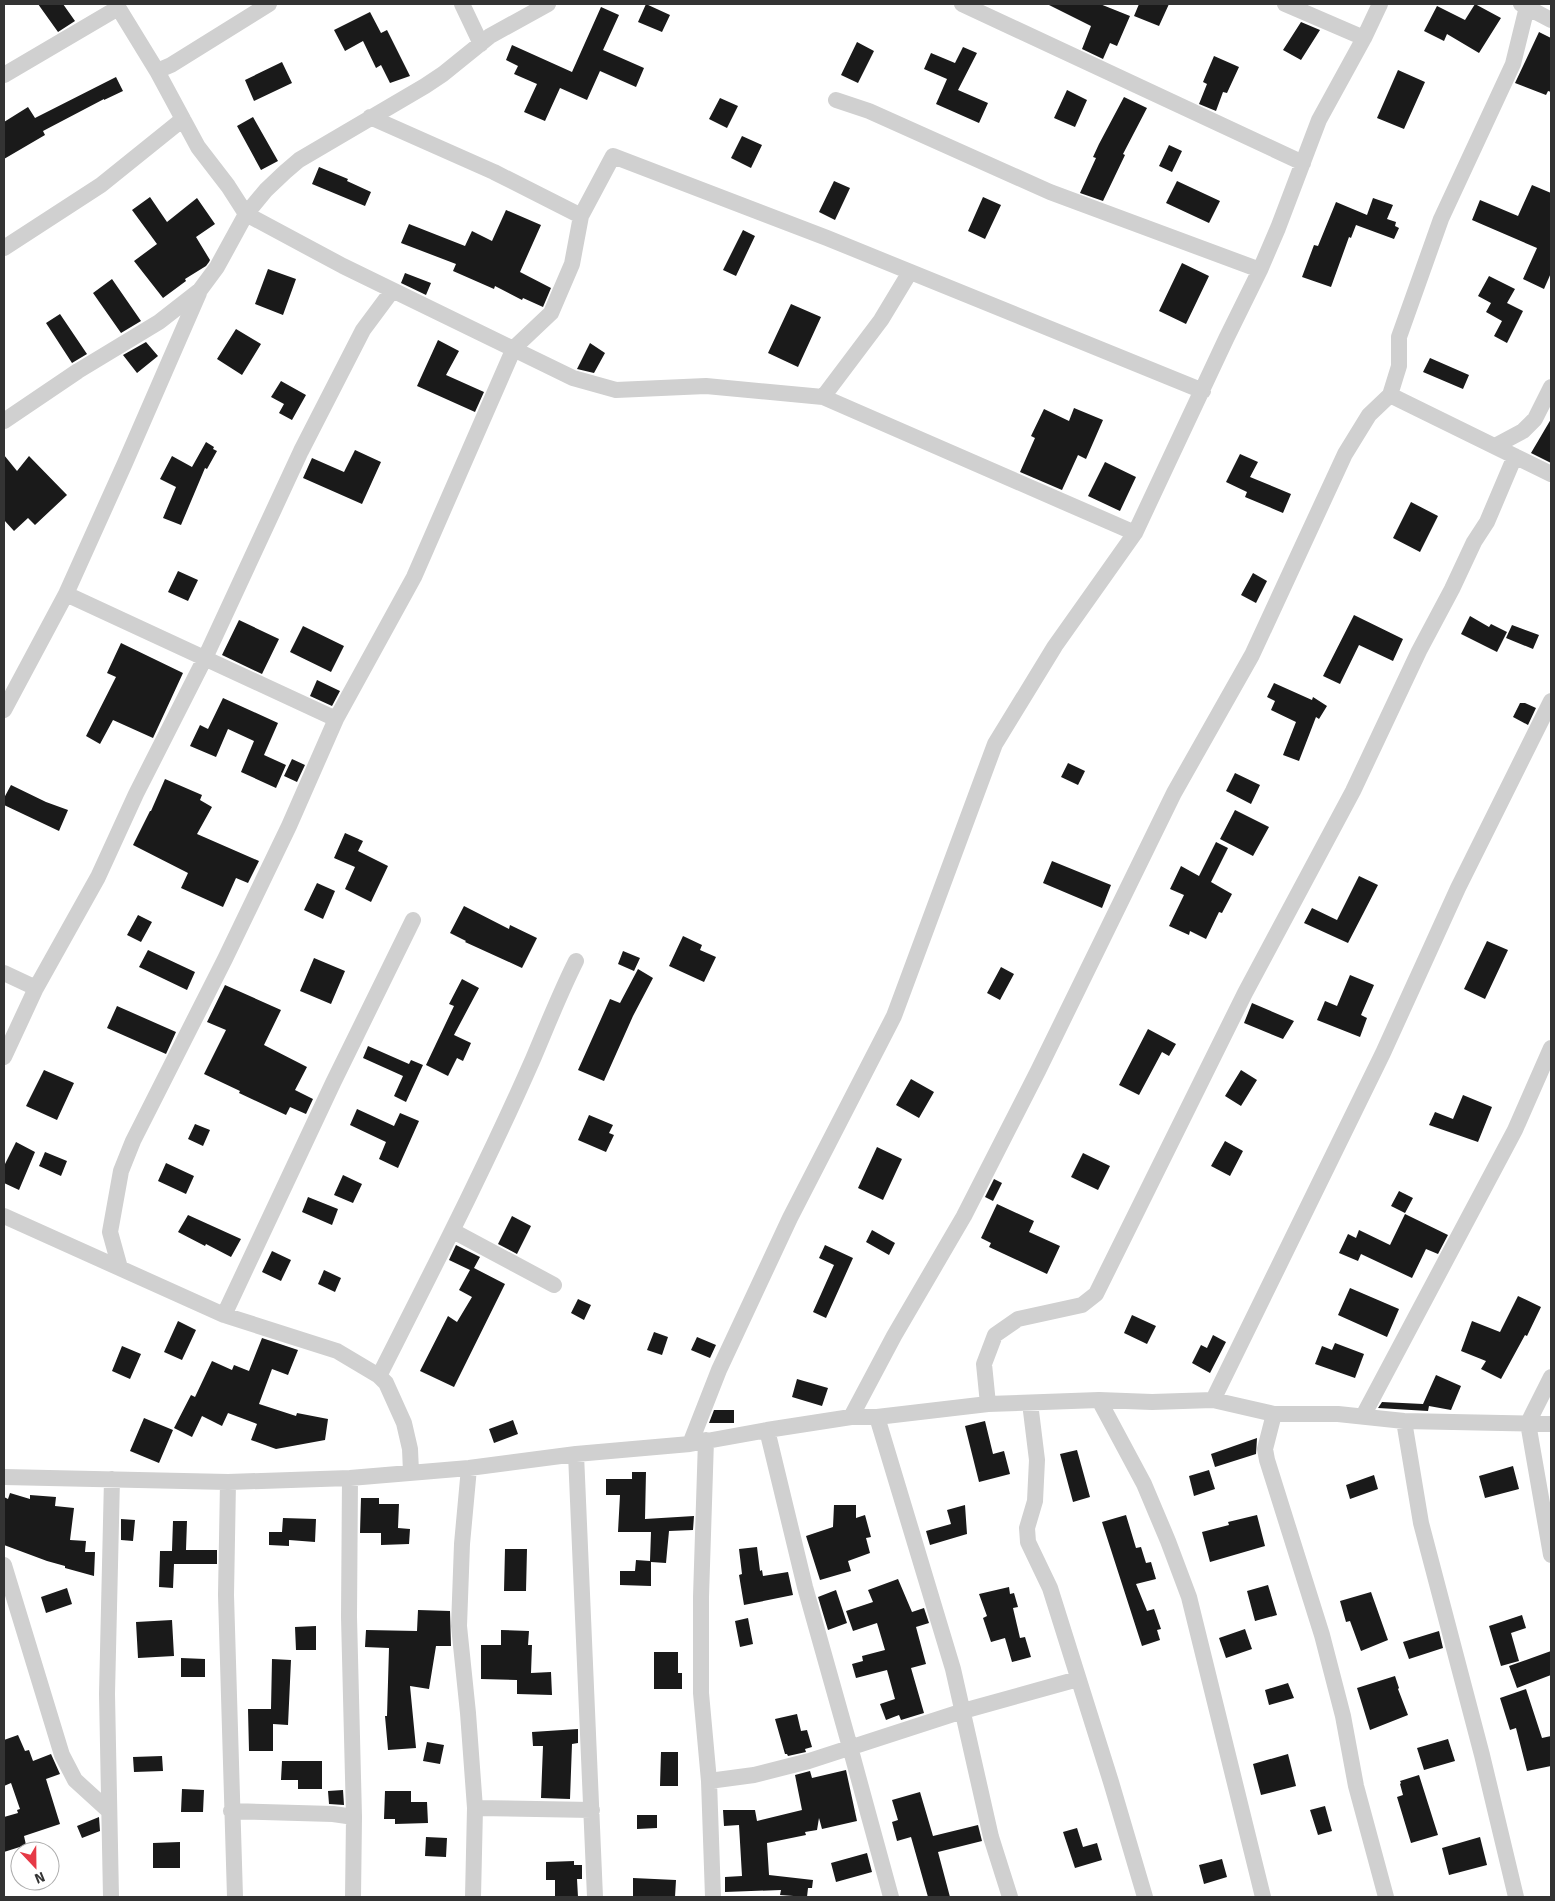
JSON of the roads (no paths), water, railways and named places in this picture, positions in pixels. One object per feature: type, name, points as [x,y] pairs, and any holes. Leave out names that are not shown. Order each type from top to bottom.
[{"type":"street","points":[[157,71],[171,65],[269,4]]},
{"type":"street","points":[[462,4],[481,44]]},
{"type":"street","points":[[4,710],[66,594],[200,290],[217,267],[246,214],[266,190],[299,160],[443,74],[481,44],[548,4]]},
{"type":"street","points":[[962,4],[1303,163]]},
{"type":"street","points":[[1285,4],[1364,38]]},
{"type":"street","points":[[690,1444],[719,1370],[790,1218],[894,1016],[995,744],[1055,646],[1135,533],[1203,391],[1226,338],[1260,270],[1319,120],[1364,38],[1380,4]]},
{"type":"street","points":[[851,1417],[894,1336],[964,1216],[1038,1071],[1174,793],[1252,655],[1345,454],[1369,415],[1390,395],[1400,366],[1398,337],[1441,219],[1513,64],[1524,5],[1551,20]]},
{"type":"street","points":[[4,75],[117,6],[157,71],[198,147],[228,186],[246,214],[392,292],[514,348],[572,378],[616,390],[706,386],[823,397],[1135,533]]},
{"type":"street","points":[[836,100],[869,111],[1050,192],[1260,270]]},
{"type":"street","points":[[370,117],[494,172],[582,216]]},
{"type":"street","points":[[4,248],[101,186],[183,119]]},
{"type":"street","points":[[120,1268],[110,1232],[121,1171],[133,1141],[285,835],[336,719],[414,577],[514,348],[551,313],[572,264],[582,216],[613,156],[910,272],[1203,391]]},
{"type":"street","points":[[823,397],[881,320],[910,272]]},
{"type":"street","points":[[4,420],[78,371],[159,322],[200,290]]},
{"type":"street","points":[[4,1057],[36,988],[98,877],[136,794],[205,658],[297,460],[345,365],[363,330],[392,292]]},
{"type":"street","points":[[1495,446],[1523,431],[1535,419],[1551,387]]},
{"type":"street","points":[[1390,395],[1551,474]]},
{"type":"street","points":[[988,1404],[984,1364],[995,1335],[1018,1319],[1082,1305],[1096,1294],[1245,992],[1353,791],[1419,651],[1452,589],[1474,542],[1488,522],[1515,456]]},
{"type":"street","points":[[66,594],[336,719]]},
{"type":"street","points":[[1213,1400],[1383,1053],[1458,888],[1551,701]]},
{"type":"street","points":[[224,1316],[329,1092],[413,920]]},
{"type":"street","points":[[379,1376],[452,1231],[534,1057],[560,993],[576,961]]},
{"type":"street","points":[[4,973],[36,988]]},
{"type":"street","points":[[1363,1416],[1515,1130],[1551,1048]]},
{"type":"street","points":[[4,1216],[224,1316],[337,1351],[379,1376],[386,1383],[404,1423],[410,1449],[411,1472]]},
{"type":"street","points":[[452,1231],[554,1285]]},
{"type":"street","points":[[87,1253],[110,1232]]},
{"type":"street","points":[[1551,1378],[1528,1423],[1551,1555]]},
{"type":"street","points":[[1099,1400],[1144,1484],[1189,1597],[1263,1897]]},
{"type":"street","points":[[4,1477],[164,1482],[350,1478],[469,1468],[576,1454],[690,1444],[851,1417],[877,1417],[988,1404],[1099,1400],[1152,1402],[1213,1400],[1274,1414],[1338,1414],[1404,1420],[1551,1424]]},
{"type":"street","points":[[1030,1403],[1037,1460],[1035,1501],[1027,1528],[1028,1542],[1050,1588],[1114,1791],[1145,1897]]},
{"type":"street","points":[[1274,1414],[1265,1449],[1267,1460],[1322,1635],[1343,1716],[1356,1786],[1386,1897]]},
{"type":"street","points":[[877,1417],[946,1642],[991,1837],[1010,1897]]},
{"type":"street","points":[[1404,1420],[1421,1523],[1482,1756],[1516,1897]]},
{"type":"street","points":[[767,1430],[805,1587],[890,1897]]},
{"type":"street","points":[[706,1440],[700,1597],[701,1693],[714,1897]]},
{"type":"street","points":[[576,1454],[595,1897]]},
{"type":"street","points":[[469,1468],[462,1544],[459,1626],[468,1713],[474,1808],[473,1897]]},
{"type":"street","points":[[350,1478],[349,1617],[354,1818],[353,1897]]},
{"type":"street","points":[[110,1897],[107,1694],[112,1479]]},
{"type":"street","points":[[228,1482],[226,1595],[235,1897]]},
{"type":"street","points":[[4,1565],[62,1755],[75,1780],[108,1812]]},
{"type":"street","points":[[708,1781],[754,1775],[809,1761],[963,1711],[1078,1680]]},
{"type":"street","points":[[474,1808],[592,1810]]},
{"type":"street","points":[[231,1811],[333,1814],[354,1818]]}]
